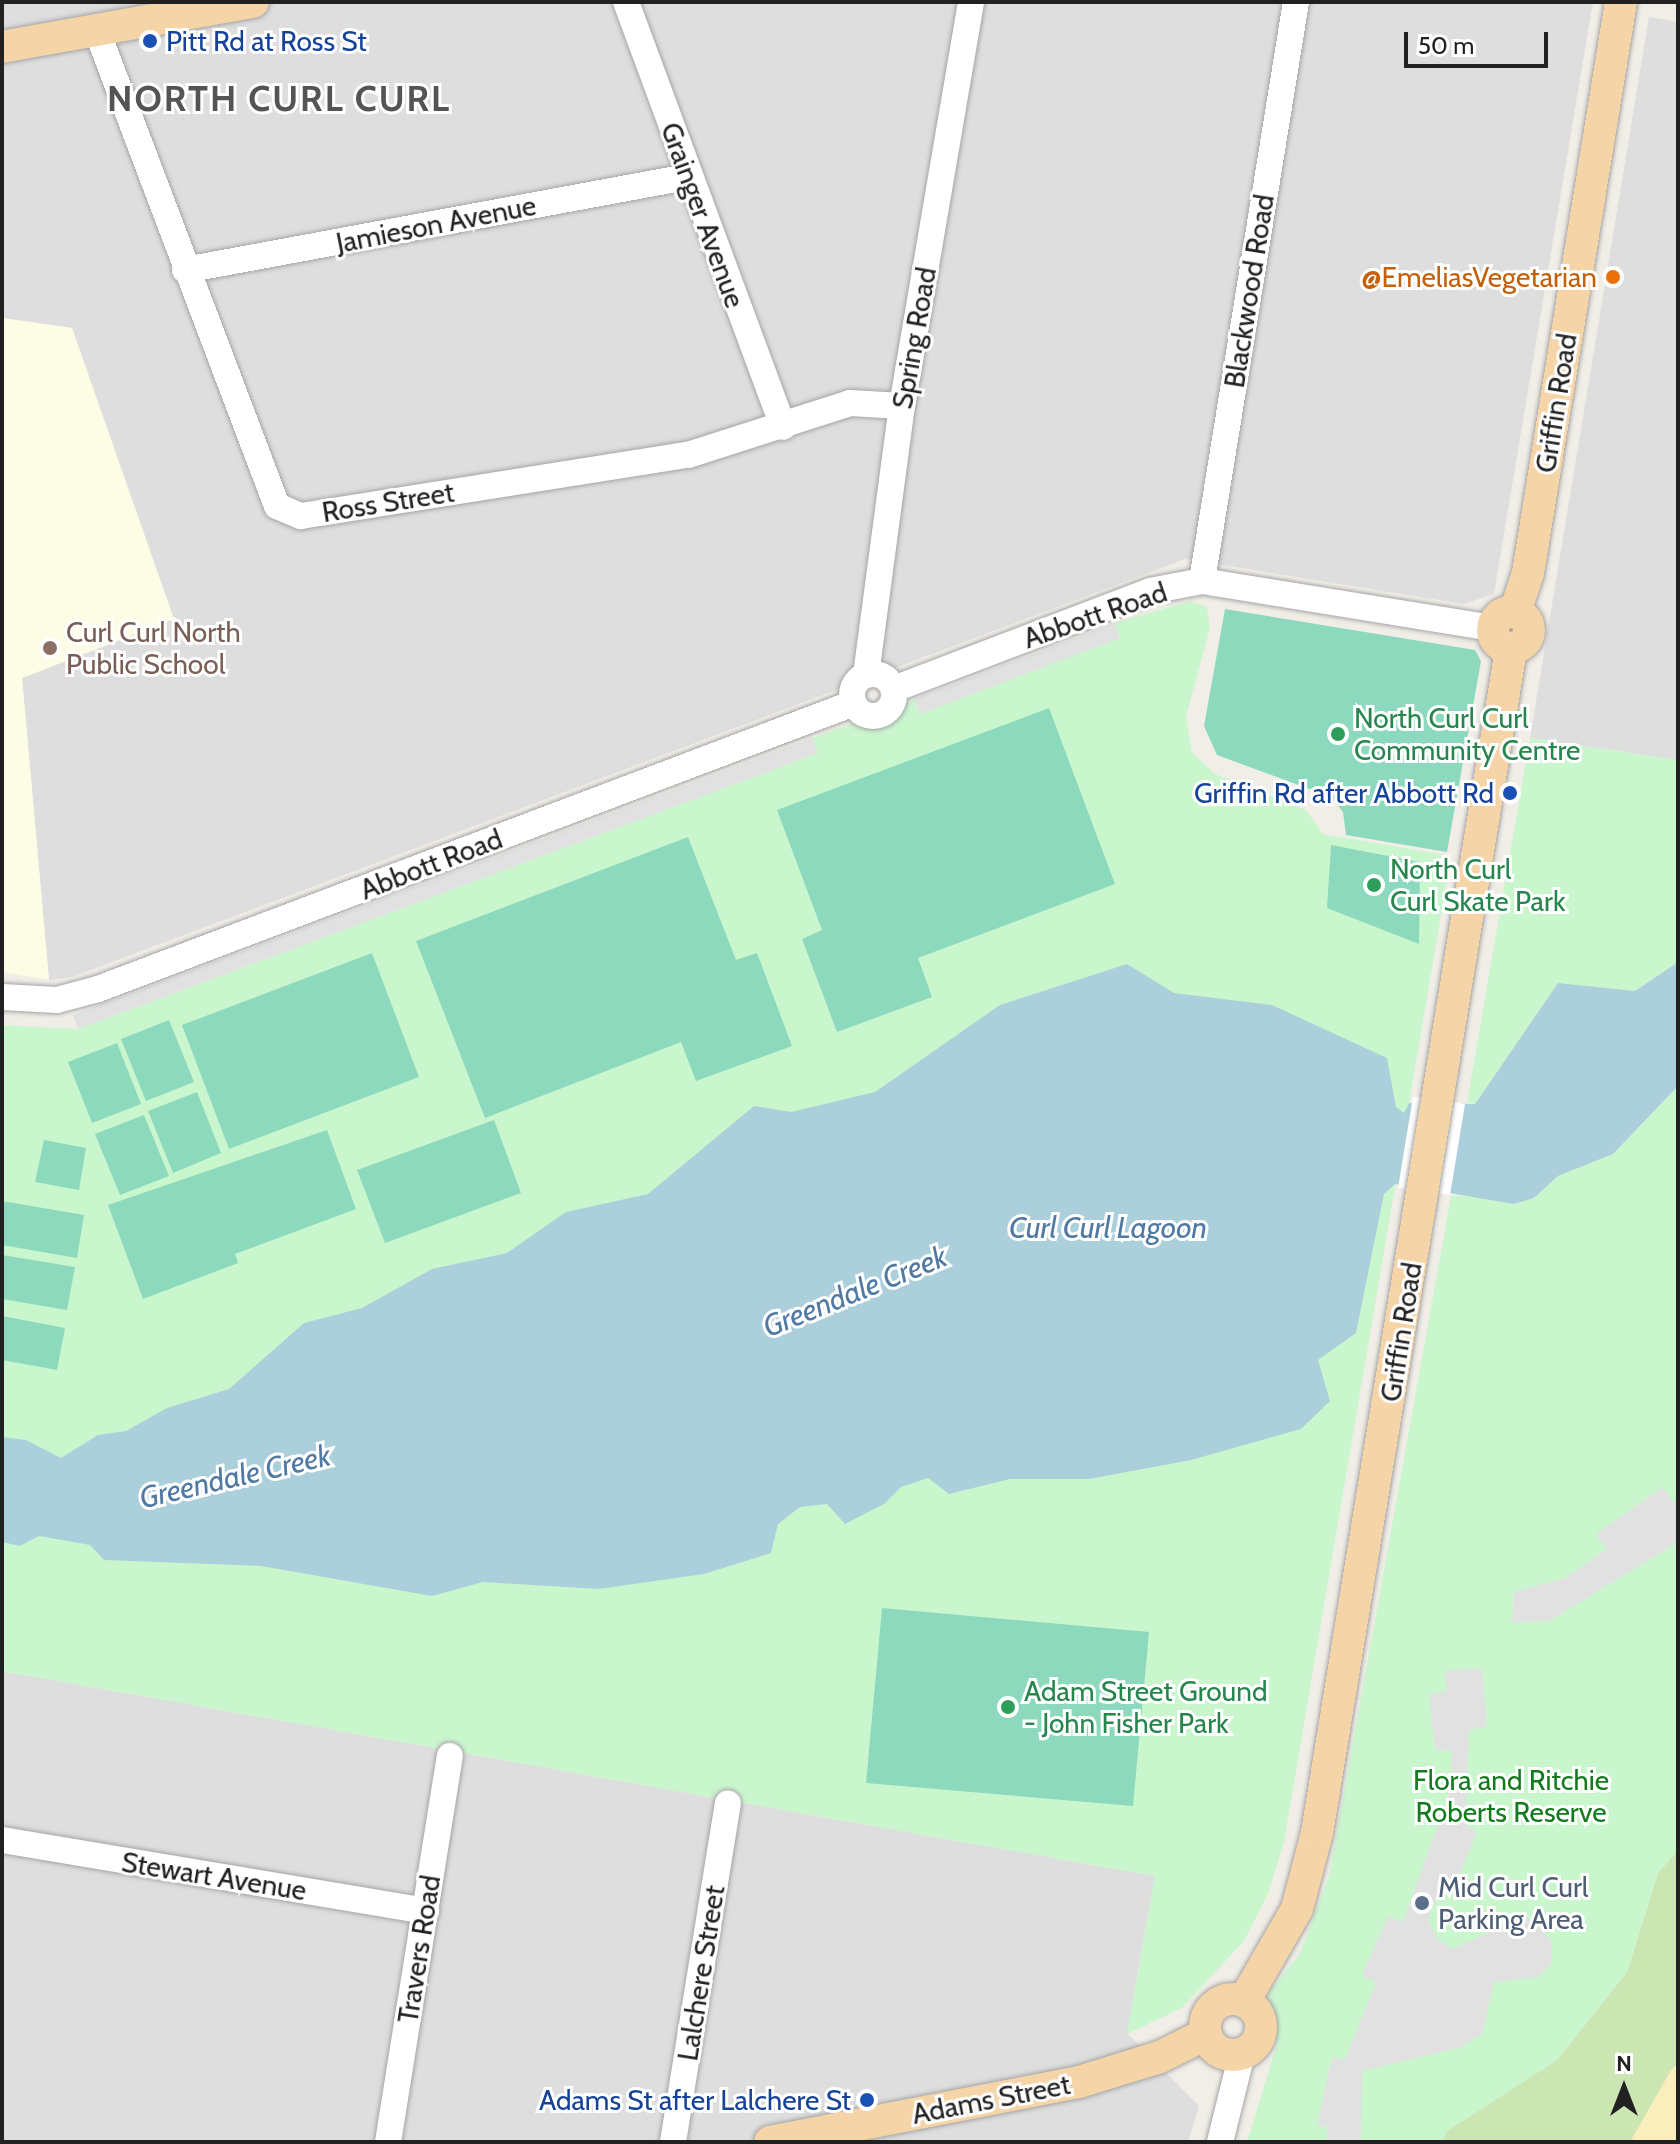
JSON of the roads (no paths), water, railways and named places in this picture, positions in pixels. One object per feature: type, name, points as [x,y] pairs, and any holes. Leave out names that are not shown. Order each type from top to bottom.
[{"type":"main road","points":[[2,47],[97,31],[188,8],[253,2]]},
{"type":"main road","name":"Griffin Road","points":[[1244,2001],[1297,1909],[1310,1867],[1439,1101],[1506,630],[1528,573],[1621,2]]},
{"type":"main road","points":[[1226,2000],[1244,2001],[1259,2015],[1261,2034],[1242,2054],[1223,2054],[1206,2034],[1211,2009],[1226,2000]]},
{"type":"main road","name":"Adams Street","points":[[770,2142],[1079,2082],[1160,2057],[1206,2034]]},
{"type":"street","name":"Grainger Avenue","points":[[626,2],[687,177],[783,427]]},
{"type":"street","name":"Spring Road","points":[[866,675],[902,406],[971,2]]},
{"type":"street","name":"Blackwood Road","points":[[1202,581],[1296,2]]},
{"type":"street","name":"Ross Street","points":[[97,31],[185,270],[277,506],[301,516],[688,455],[850,403],[902,406]]},
{"type":"street","name":"Jamieson Avenue","points":[[185,270],[687,177]]},
{"type":"street","name":"Abbott Road","points":[[2,997],[57,1000],[98,989],[854,703],[863,713],[884,713],[893,703],[894,689],[1150,591],[1202,581],[1506,630]]},
{"type":"street","points":[[854,703],[855,683],[866,675],[886,678],[894,689]]},
{"type":"street","name":"Travers Road","points":[[388,2142],[450,1756]]},
{"type":"street","name":"Lalchere Street","points":[[673,2142],[728,1803]]},
{"type":"street","name":"Stewart Avenue","points":[[2,1840],[426,1911]]},
{"type":"street","points":[[1220,2142],[1242,2054]]},
{"type":"water","name":"Curl Curl Lagoon","points":[[1678,962],[1678,1086],[1613,1154],[1558,1176],[1534,1198],[1514,1204],[1395,1184],[1384,1194],[1356,1333],[1318,1360],[1330,1401],[1301,1429],[1191,1460],[1089,1479],[1010,1479],[949,1494],[928,1478],[901,1487],[884,1504],[845,1524],[827,1504],[800,1507],[778,1524],[771,1553],[704,1574],[599,1589],[483,1582],[432,1596],[261,1566],[104,1560],[90,1545],[39,1536],[20,1546],[2,1542],[2,1437],[26,1440],[61,1458],[98,1435],[126,1431],[167,1408],[229,1389],[304,1323],[362,1308],[432,1269],[507,1253],[566,1212],[648,1194],[754,1106],[791,1112],[875,1092],[1000,1005],[1127,964],[1174,993],[1272,1005],[1387,1058],[1396,1107],[1404,1113],[1409,1103],[1475,1104],[1558,983],[1635,991]]},
{"type":"place","name":"Pitt Rd at Ross St","points":[[150,41]]},
{"type":"place","name":"@EmeliasVegetarian","points":[[1613,277]]},
{"type":"place","name":"Curl Curl North Public School","points":[[50,648]]},
{"type":"place","name":"North Curl Curl Community Centre","points":[[1338,734]]},
{"type":"place","name":"Griffin Rd after Abbott Rd","points":[[1510,793]]},
{"type":"place","name":"North Curl Curl Skate Park","points":[[1374,885]]},
{"type":"place","name":"Adam Street Ground - John Fisher Park","points":[[1008,1707]]},
{"type":"place","name":"Mid Curl Curl Parking Area","points":[[1422,1903]]},
{"type":"place","name":"Adams St after Lalchere St","points":[[867,2100]]},
{"type":"district","name":"NORTH CURL CURL","points":[[279,99]]},
{"type":"water label","name":"Greendale Creek","points":[[855,1292]]},
{"type":"water label","name":"Greendale Creek","points":[[235,1477]]},
{"type":"park label","name":"Flora and Ritchie Roberts Reserve","points":[[1511,1796]]}]
